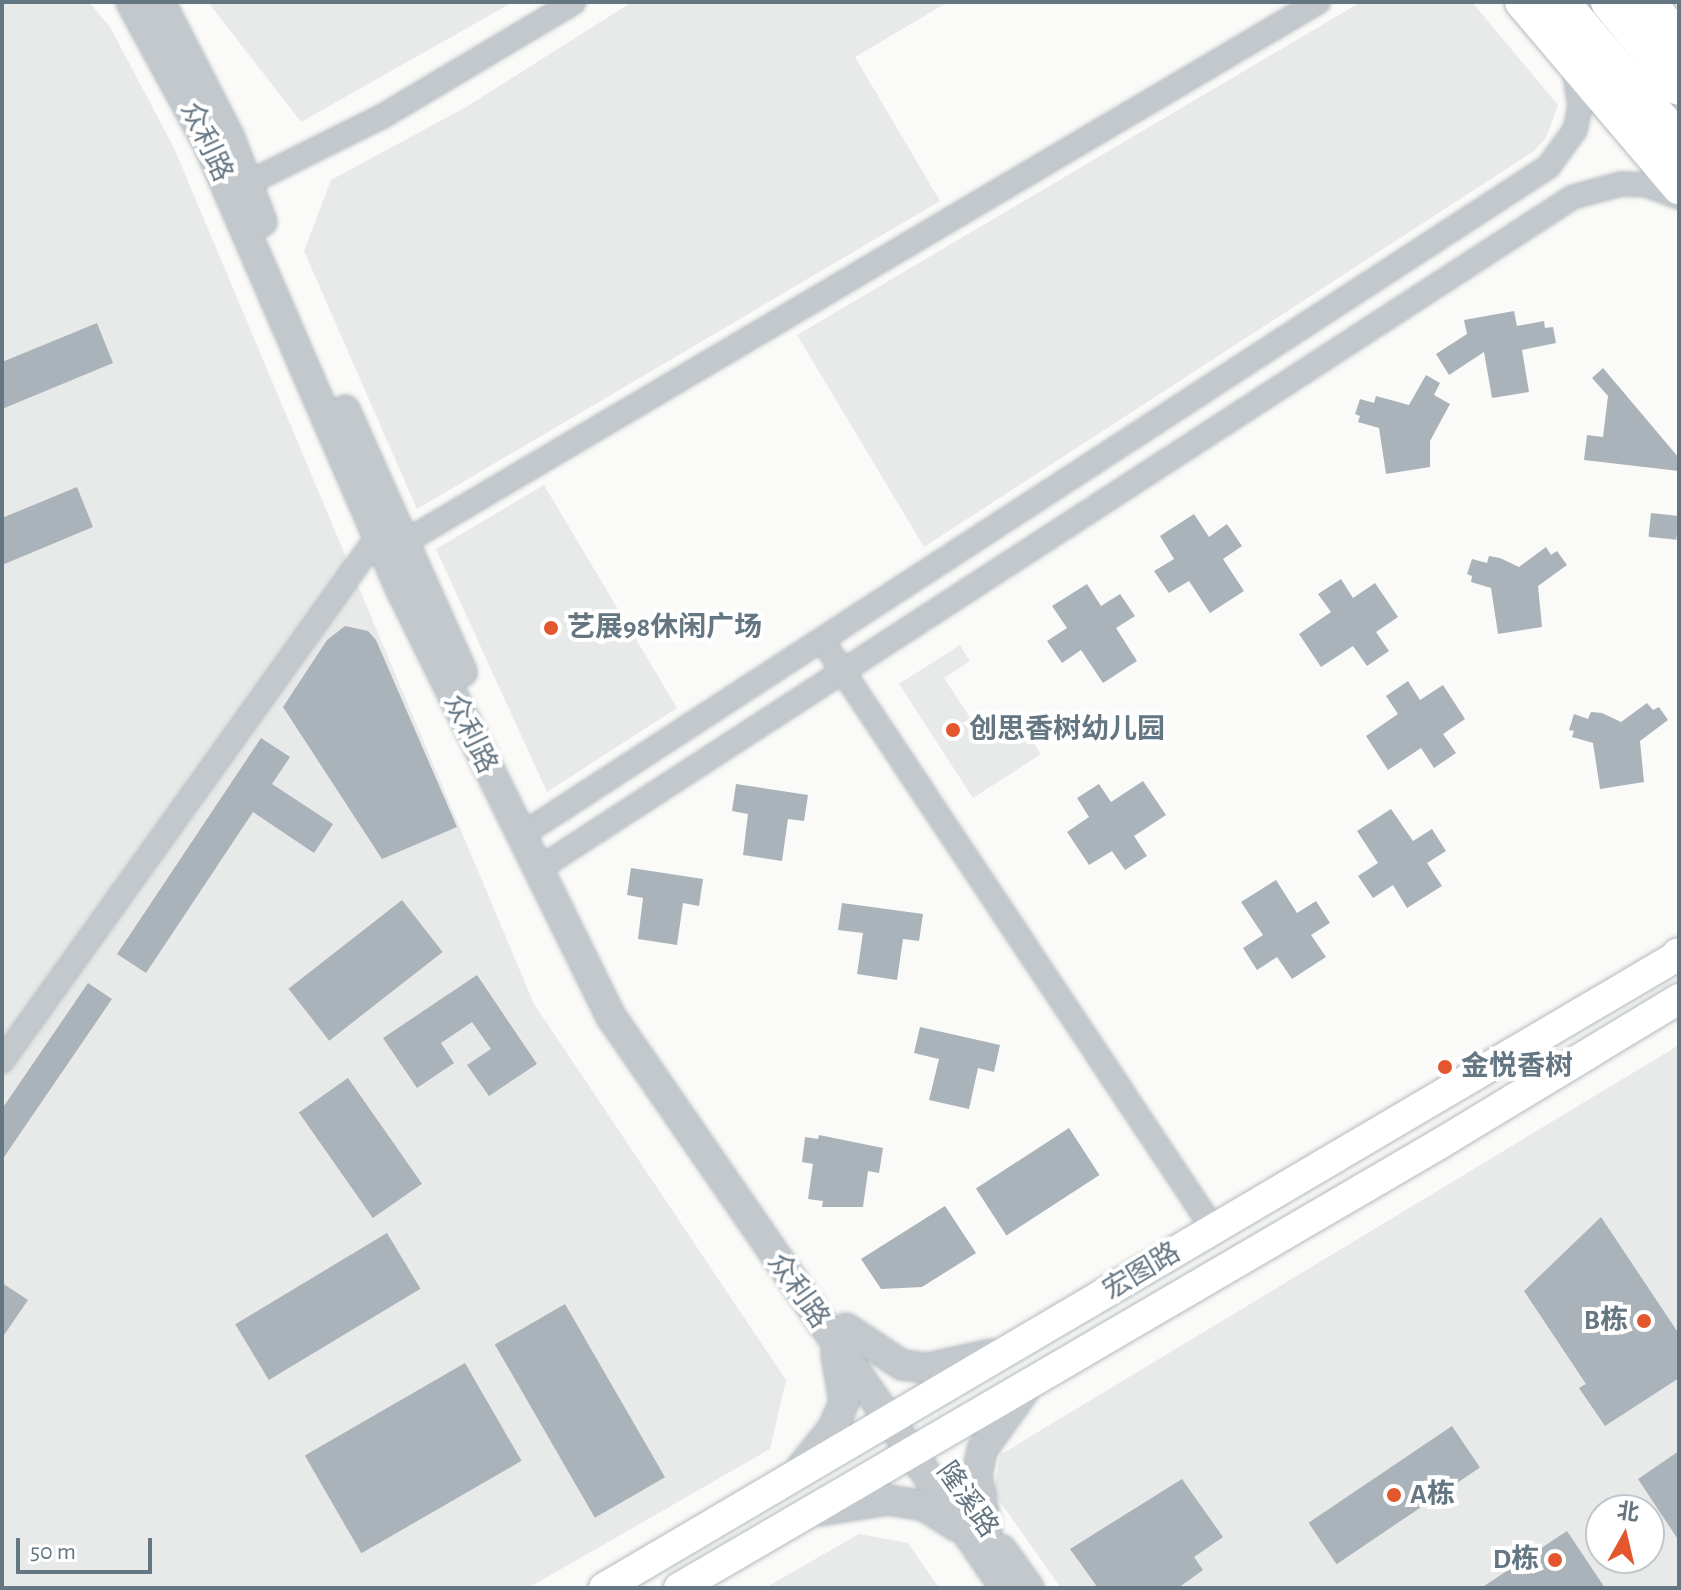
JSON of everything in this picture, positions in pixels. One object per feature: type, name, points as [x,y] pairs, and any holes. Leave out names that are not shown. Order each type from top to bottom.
[{"type":"highway","points":[[1561,2],[1679,141]]},
{"type":"highway","points":[[1609,2],[1679,87]]},
{"type":"main road","points":[[1522,2],[1679,187]]},
{"type":"main road","points":[[1649,2],[1679,40]]},
{"type":"main road","name":"宏图路","points":[[604,1588],[1679,956]]},
{"type":"main road","name":"宏图路","points":[[679,1588],[1679,999]]},
{"type":"street","name":"众利路","points":[[131,2],[238,188]]},
{"type":"street","name":"众利路","points":[[160,2],[388,544],[630,1049],[897,1417]]},
{"type":"street","points":[[238,188],[397,108],[574,2]]},
{"type":"street","points":[[2,1061],[388,544],[1318,2]]},
{"type":"street","points":[[526,831],[1548,167],[1575,130],[1580,107],[1572,62]]},
{"type":"street","points":[[543,866],[1573,197],[1621,184],[1646,185],[1679,197]]},
{"type":"street","points":[[822,640],[1214,1230]]},
{"type":"street","points":[[837,1331],[880,1355],[928,1368],[1018,1345]]},
{"type":"street","points":[[786,1482],[817,1452],[844,1402],[837,1331]]},
{"type":"street","points":[[980,1535],[977,1474],[982,1450],[1012,1403],[1033,1382]]},
{"type":"street","name":"隆溪路","points":[[897,1417],[980,1535],[1029,1588]]},
{"type":"street","points":[[806,1514],[851,1502],[888,1500],[924,1506],[980,1535]]},
{"type":"street","name":"隆溪路","points":[[980,1535],[1005,1588]]},
{"type":"shaded area","points":[[2,2],[89,2],[110,27],[174,148],[534,1004],[786,1380],[770,1449],[528,1588],[2,1588]]},
{"type":"shaded area","points":[[208,2],[513,2],[301,122]]},
{"type":"shaded area","points":[[632,2],[948,2],[855,57],[940,201],[417,509],[304,251],[331,180],[466,107]]},
{"type":"shaded area","points":[[1361,2],[1472,2],[1558,105],[1546,138],[1534,151],[924,547],[797,335]]},
{"type":"shaded area","name":"艺展98休闲广场","points":[[544,485],[677,708],[547,792],[436,549]]},
{"type":"shaded area","name":"创思香树幼儿园","points":[[960,645],[970,661],[944,678],[985,740],[1018,719],[1041,754],[973,798],[899,684]]},
{"type":"shaded area","points":[[1679,1045],[1679,1588],[1061,1588],[994,1493],[1000,1455]]},
{"type":"shaded area","points":[[859,1534],[908,1543],[939,1588],[765,1588]]},
{"type":"building","points":[[1514,311],[1517,326],[1544,321],[1545,328],[1553,327],[1556,343],[1522,350],[1529,392],[1492,398],[1484,352],[1449,375],[1436,354],[1467,334],[1464,320]]},
{"type":"building","points":[[97,323],[113,363],[2,409],[2,362]]},
{"type":"building","points":[[1603,368],[1679,458],[1679,471],[1584,460],[1587,435],[1603,437],[1608,396],[1592,378]]},
{"type":"building","points":[[1426,375],[1440,383],[1434,395],[1450,404],[1430,441],[1430,467],[1386,474],[1379,428],[1358,422],[1360,416],[1355,414],[1360,399],[1374,403],[1376,396],[1409,405]]},
{"type":"building","points":[[77,487],[93,527],[2,565],[2,518]]},
{"type":"building","points":[[1651,513],[1679,516],[1676,540],[1648,537]]},
{"type":"building","points":[[1194,514],[1209,537],[1227,524],[1242,546],[1223,559],[1244,591],[1210,613],[1189,581],[1169,593],[1154,571],[1174,559],[1160,536]]},
{"type":"building","points":[[1546,547],[1551,555],[1557,551],[1567,565],[1538,586],[1542,627],[1498,634],[1491,588],[1471,582],[1472,576],[1467,574],[1472,559],[1487,563],[1489,556],[1519,567]]},
{"type":"building","points":[[1341,579],[1353,598],[1375,583],[1398,617],[1376,632],[1389,651],[1367,666],[1353,646],[1321,667],[1299,634],[1331,612],[1318,594]]},
{"type":"building","points":[[1087,584],[1101,606],[1120,594],[1135,616],[1116,628],[1137,661],[1103,683],[1081,650],[1062,663],[1047,641],[1067,628],[1052,606]]},
{"type":"building","points":[[345,626],[368,631],[376,640],[457,827],[382,859],[283,707],[327,640]]},
{"type":"building","points":[[1408,681],[1420,700],[1443,685],[1465,719],[1443,734],[1456,753],[1434,768],[1421,748],[1388,770],[1366,736],[1398,714],[1386,696]]},
{"type":"building","points":[[1647,703],[1653,710],[1659,707],[1668,720],[1640,741],[1644,782],[1600,789],[1593,743],[1572,737],[1574,731],[1569,730],[1574,714],[1588,719],[1591,712],[1602,713],[1621,722]]},
{"type":"building","points":[[261,738],[290,757],[272,784],[333,824],[314,853],[253,812],[146,973],[117,954]]},
{"type":"building","points":[[1143,781],[1166,815],[1134,836],[1147,856],[1125,870],[1112,851],[1089,865],[1067,832],[1089,817],[1077,798],[1099,784],[1111,802]]},
{"type":"building","points":[[736,784],[808,795],[804,821],[788,819],[782,861],[743,855],[748,814],[732,811]]},
{"type":"building","points":[[1391,809],[1413,841],[1432,829],[1446,851],[1427,863],[1442,886],[1407,908],[1393,885],[1373,898],[1358,876],[1378,863],[1357,831]]},
{"type":"building","points":[[631,868],[703,879],[699,906],[683,903],[677,945],[638,939],[643,898],[627,895]]},
{"type":"building","points":[[1276,880],[1297,913],[1316,901],[1330,923],[1311,935],[1326,957],[1292,979],[1277,957],[1257,970],[1243,948],[1263,935],[1241,902]]},
{"type":"building","points":[[402,900],[443,952],[329,1041],[289,989]]},
{"type":"building","points":[[842,903],[923,914],[919,941],[903,939],[897,980],[857,974],[863,933],[838,930]]},
{"type":"building","points":[[477,975],[537,1064],[489,1096],[467,1065],[491,1049],[472,1022],[441,1043],[454,1063],[417,1088],[383,1038]]},
{"type":"building","points":[[88,983],[112,999],[2,1160],[2,1109]]},
{"type":"building","points":[[920,1027],[1000,1045],[994,1072],[978,1068],[969,1109],[929,1100],[939,1059],[914,1053]]},
{"type":"building","points":[[348,1078],[422,1184],[373,1218],[299,1112]]},
{"type":"building","points":[[1069,1128],[1099,1175],[1006,1235],[976,1188]]},
{"type":"building","points":[[819,1135],[883,1148],[879,1173],[868,1171],[863,1207],[822,1207],[823,1201],[808,1199],[813,1164],[802,1162],[805,1137],[818,1139]]},
{"type":"building","points":[[945,1206],[976,1253],[922,1287],[881,1289],[861,1259]]},
{"type":"building","name":"B栋","points":[[1601,1217],[1679,1334],[1679,1378],[1605,1426],[1579,1388],[1586,1384],[1524,1291]]},
{"type":"building","points":[[387,1233],[420,1289],[269,1380],[235,1324]]},
{"type":"building","points":[[2,1283],[28,1300],[2,1338]]},
{"type":"building","points":[[565,1304],[665,1477],[595,1518],[495,1344]]},
{"type":"building","points":[[465,1363],[522,1461],[361,1553],[305,1456]]},
{"type":"building","name":"A栋","points":[[1452,1426],[1480,1467],[1337,1564],[1309,1523]]},
{"type":"building","points":[[1679,1451],[1679,1541],[1665,1520],[1665,1494],[1648,1494],[1638,1479]]},
{"type":"building","points":[[1182,1479],[1223,1537],[1194,1557],[1203,1570],[1178,1588],[1098,1588],[1070,1549]]},
{"type":"building","name":"D栋","points":[[1567,1531],[1585,1558],[1585,1574],[1596,1574],[1605,1588],[1481,1588]]},
{"type":"place","name":"艺展98休闲广场","points":[[551,628]]},
{"type":"place","name":"创思香树幼儿园","points":[[953,730]]},
{"type":"place","name":"金悦香树","points":[[1445,1067]]},
{"type":"place","name":"B栋","points":[[1644,1321]]},
{"type":"place","name":"A栋","points":[[1394,1495]]},
{"type":"place","name":"D栋","points":[[1555,1560]]}]
